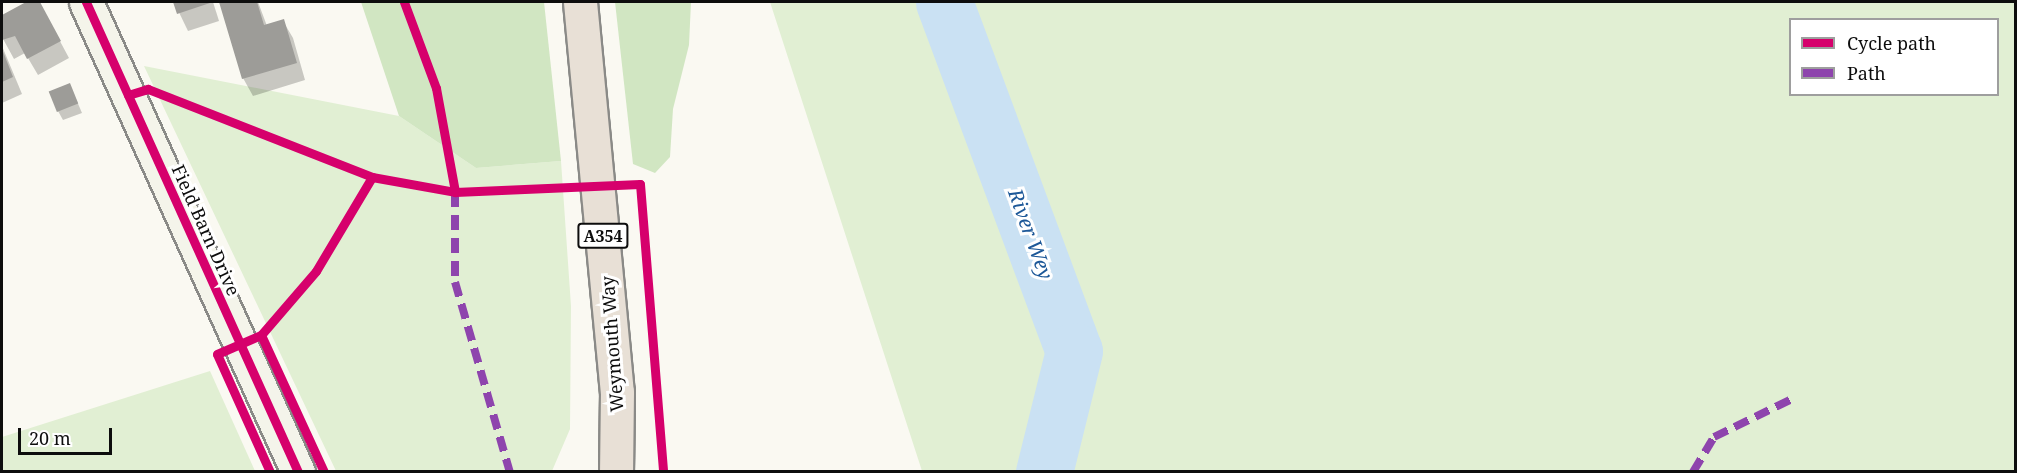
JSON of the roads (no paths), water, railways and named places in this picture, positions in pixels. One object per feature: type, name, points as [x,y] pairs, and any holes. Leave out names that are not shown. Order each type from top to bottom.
[{"type":"highway","name":"Weymouth Way","points":[[580,2],[617,392],[616,471]]},
{"type":"street","name":"Field Barn Drive","points":[[86,2],[298,471]]},
{"type":"waterway","name":"River Wey","points":[[944,2],[1074,351],[1044,472]]}]
